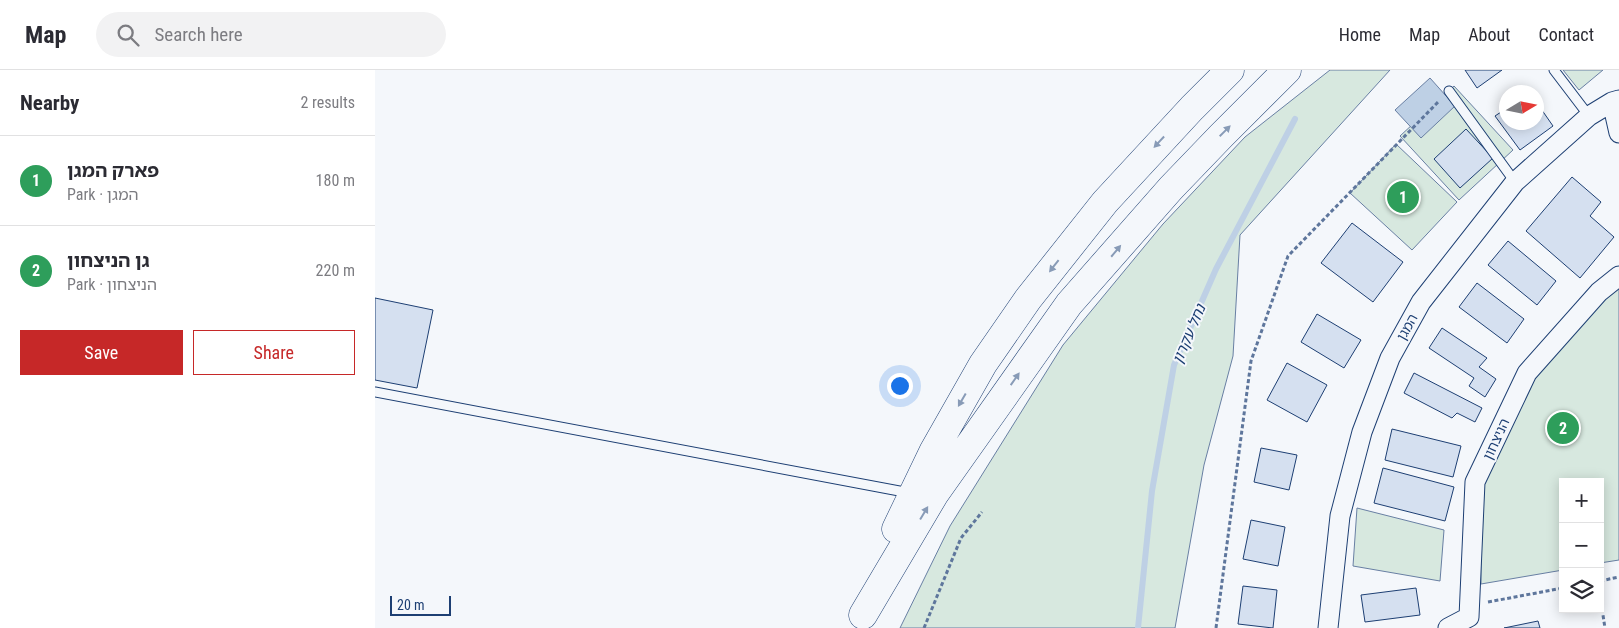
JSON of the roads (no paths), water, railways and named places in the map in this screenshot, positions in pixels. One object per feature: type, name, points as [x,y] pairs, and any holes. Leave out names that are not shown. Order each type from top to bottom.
[{"type":"main road","points":[[861,621],[900,520],[933,452],[983,364],[1028,300],[1105,202],[1186,114],[1230,70]]},
{"type":"main road","points":[[861,621],[934,495],[1069,304],[1171,188],[1287,70]]},
{"type":"street","name":"המגן","points":[[1328,628],[1340,516],[1362,432],[1390,358],[1421,302],[1515,182],[1589,116],[1615,101]]},
{"type":"street","points":[[1615,101],[1619,133]]},
{"type":"street","name":"הניצחון","points":[[1448,628],[1469,617],[1475,482],[1527,374],[1599,292],[1619,276]]},
{"type":"lane","points":[[1554,70],[1589,116]]},
{"type":"lane","points":[[1449,91],[1515,182]]},
{"type":"lane","points":[[375,392],[913,494]]},
{"type":"water","points":[[1430,78],[1455,106],[1421,138],[1395,110]]},
{"type":"waterway","name":"נחל עקרון","points":[[1138,628],[1152,491],[1174,365],[1216,269],[1295,119]]},
{"type":"place","name":"פארק המגן","points":[[1403,197]]},
{"type":"place","name":"גן הניצחון","points":[[1563,428]]}]
